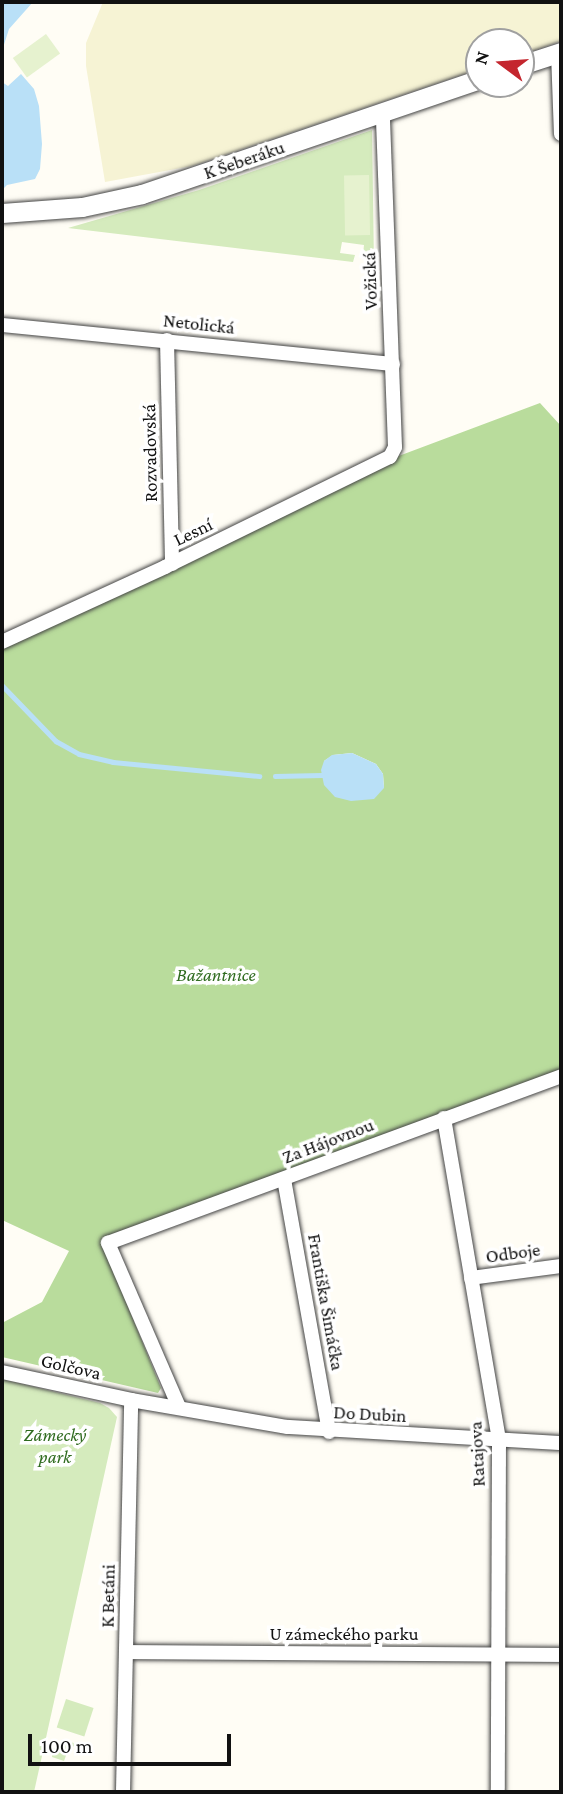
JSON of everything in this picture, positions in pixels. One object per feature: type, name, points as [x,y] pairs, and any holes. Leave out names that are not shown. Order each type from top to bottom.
[{"type":"street","points":[[535,61],[560,53],[561,134]]},
{"type":"street","name":"K Šeberáku","points":[[2,213],[65,209],[142,194],[465,84]]},
{"type":"street","name":"Vožická","points":[[383,113],[395,447]]},
{"type":"street","name":"Netolická","points":[[2,325],[393,364]]},
{"type":"street","name":"Rozvadovská","points":[[167,340],[172,564]]},
{"type":"street","name":"Lesní","points":[[2,642],[172,564],[390,457],[395,447]]},
{"type":"street","name":"Za Hájovnou","points":[[179,1407],[108,1243],[561,1076]]},
{"type":"street","name":"Ratajova","points":[[444,1118],[499,1440],[498,1792]]},
{"type":"street","name":"Františka Šimáčka","points":[[284,1179],[329,1432]]},
{"type":"street","name":"Odboje","points":[[471,1278],[561,1266]]},
{"type":"street","name":"Golčova","points":[[2,1372],[131,1400],[179,1407]]},
{"type":"street","name":"K Betáni","points":[[123,1792],[131,1400]]},
{"type":"street","name":"Do Dubin","points":[[179,1407],[329,1432],[561,1443]]},
{"type":"street","name":"U zámeckého parku","points":[[126,1652],[561,1656]]},
{"type":"shaded area","points":[[103,2],[561,2],[561,41],[535,50],[535,28],[465,28],[465,74],[192,166],[105,182],[86,66],[86,43]]},
{"type":"green space","points":[[46,34],[60,53],[27,78],[13,58]]},
{"type":"green space","points":[[372,130],[374,264],[363,255],[364,245],[342,242],[340,253],[355,255],[353,262],[68,228],[199,190]]},
{"type":"green space","points":[[344,175],[369,175],[370,235],[345,235]]},
{"type":"green space","name":"Bažantnice","points":[[540,403],[561,426],[561,1076],[103,1245],[161,1388],[158,1393],[2,1357],[2,1323],[42,1302],[69,1251],[2,1220],[2,642],[388,460]],"holes":[[[352,753],[376,764],[383,774],[384,788],[324,761],[333,755]]]},
{"type":"green space","name":"Zámecký park","points":[[2,1379],[100,1403],[117,1417],[34,1792],[2,1792]]},
{"type":"green space","points":[[66,1699],[94,1708],[84,1736],[57,1728]]},
{"type":"green space","points":[[67,1741],[77,1744],[68,1750],[64,1761],[52,1757],[53,1748],[61,1749]]},
{"type":"water","points":[[2,2],[33,2],[9,29],[2,51]]},
{"type":"water","points":[[21,74],[34,89],[39,106],[42,144],[40,169],[35,179],[7,185],[2,190],[2,82],[8,86]]},
{"type":"water","points":[[352,753],[376,764],[383,774],[384,788],[374,799],[351,801],[335,797],[324,785],[321,770],[324,761],[332,755]]},
{"type":"waterway","points":[[2,685],[56,741],[79,754],[113,762],[259,776]]},
{"type":"waterway","points":[[275,776],[322,775]]}]
